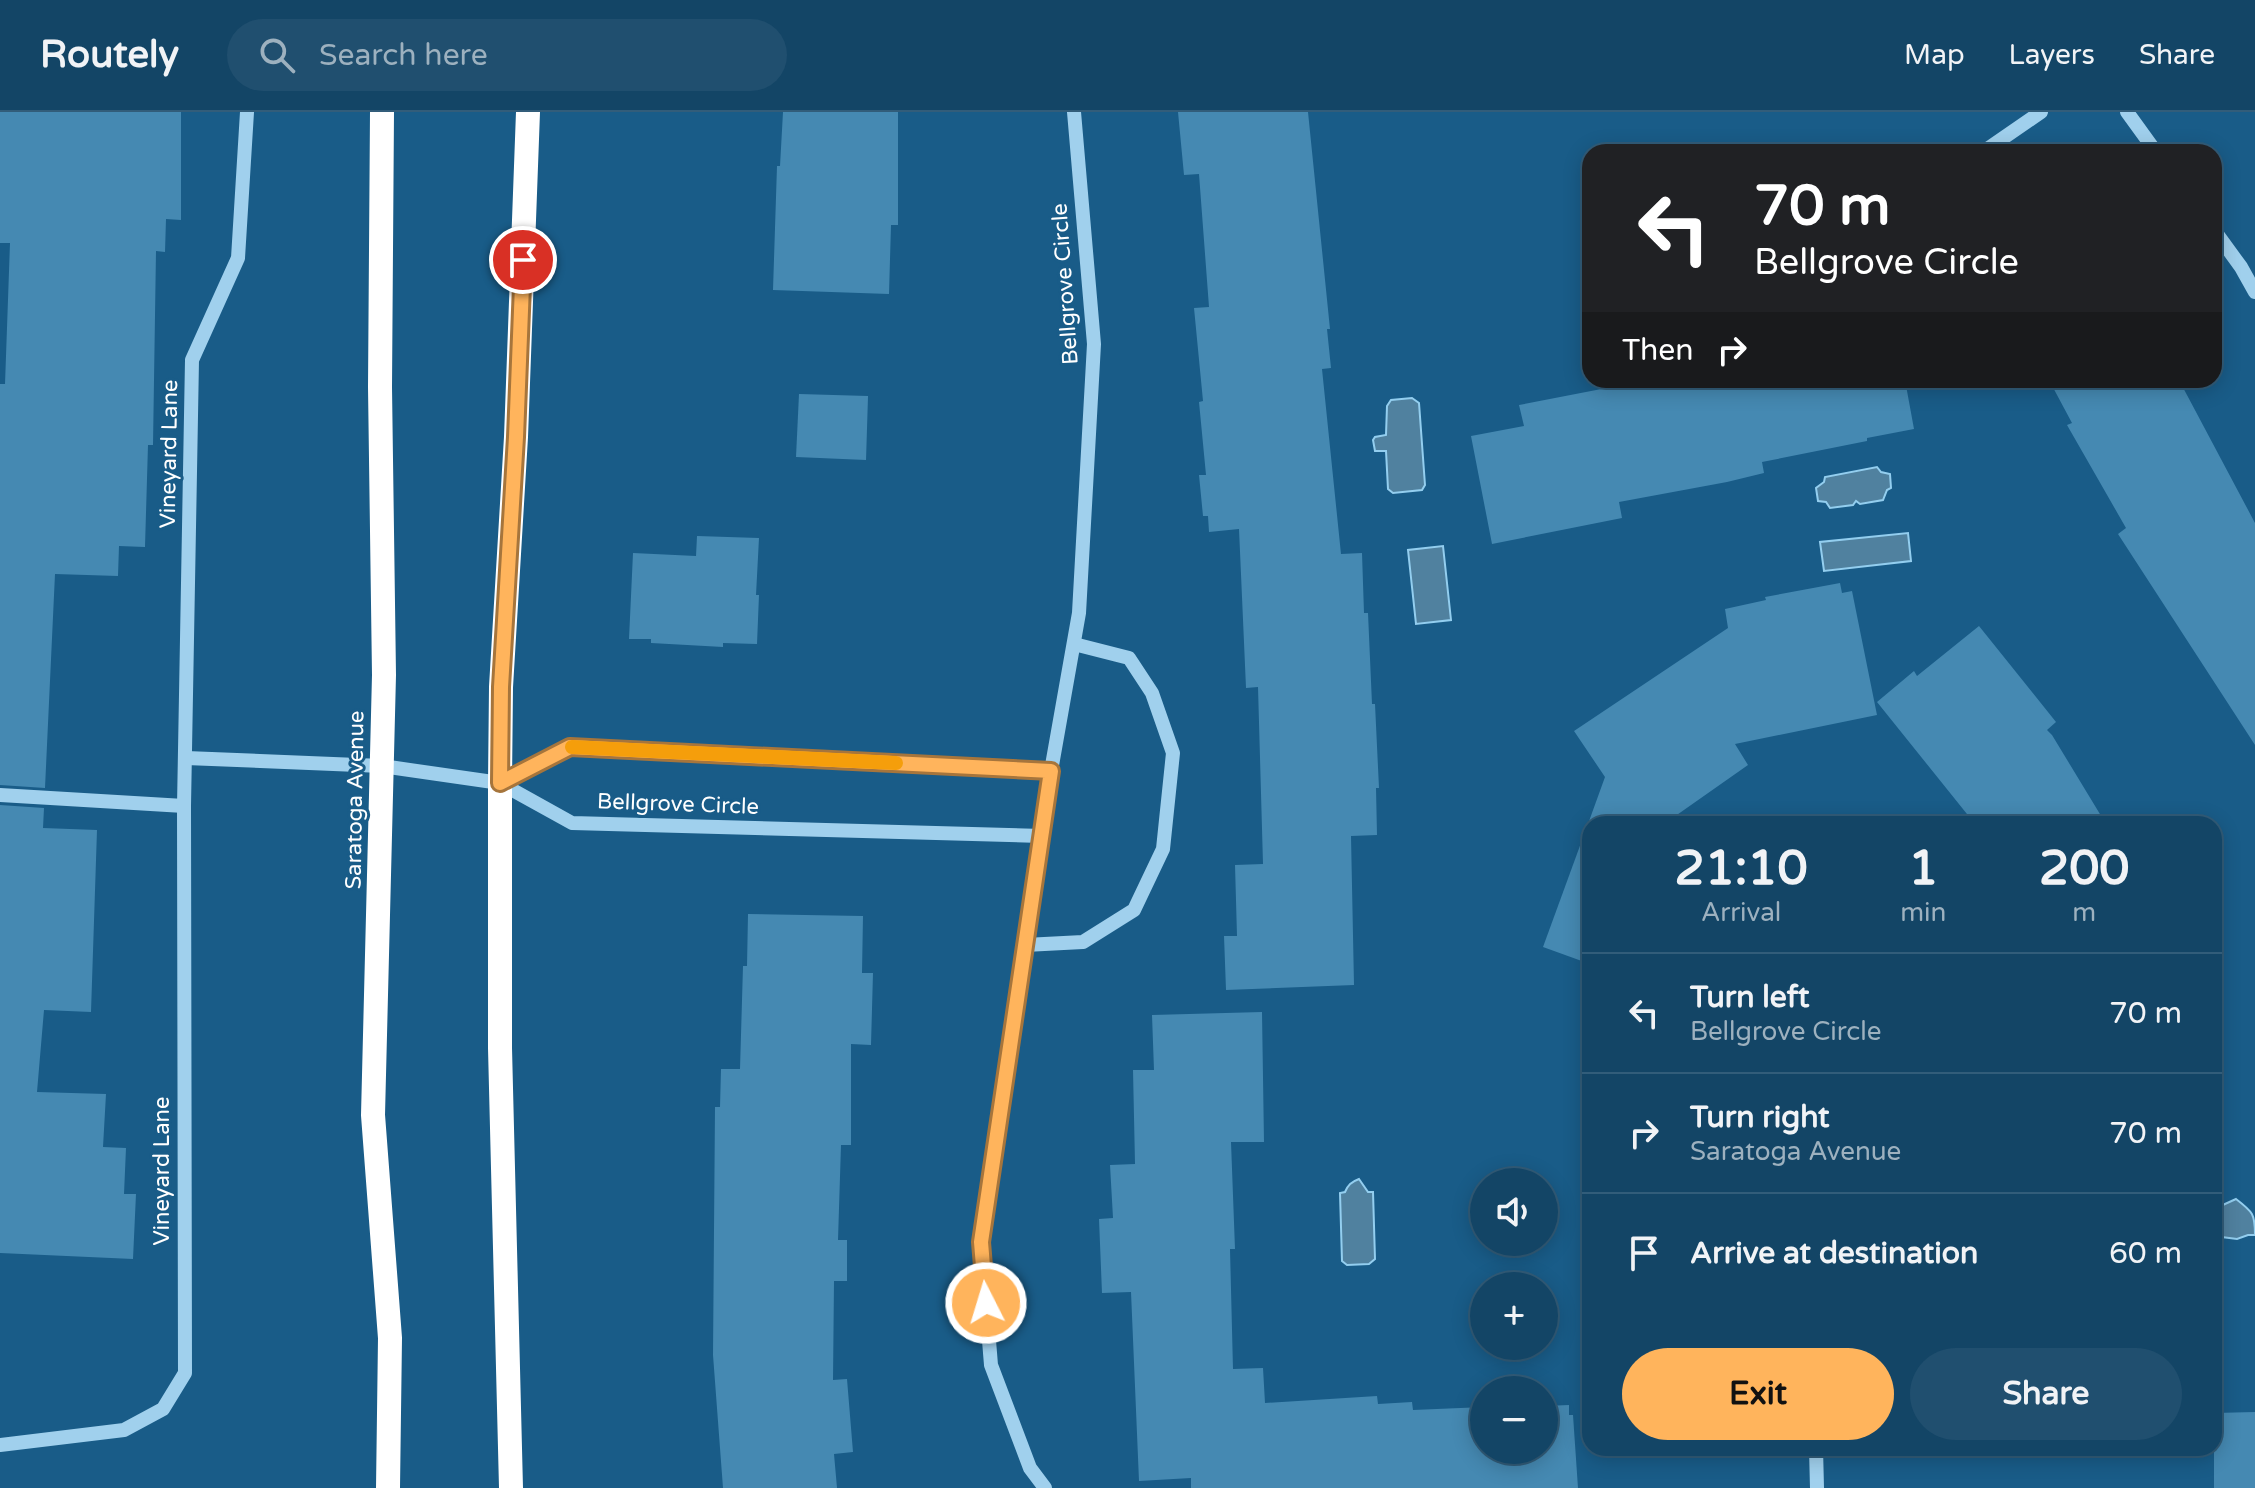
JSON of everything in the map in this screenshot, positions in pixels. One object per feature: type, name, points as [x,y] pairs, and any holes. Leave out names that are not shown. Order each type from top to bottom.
[{"type":"highway","name":"Saratoga Avenue","points":[[382,112],[380,387],[384,675],[373,1115],[390,1338],[388,1488]]},
{"type":"highway","points":[[511,1488],[500,1048],[501,687],[516,437],[528,112]]},
{"type":"street","name":"Vineyard Lane","points":[[0,1445],[124,1430],[163,1409],[185,1373],[184,806],[192,360],[238,258],[247,112]]},
{"type":"street","name":"Bellgrove Circle","points":[[1045,1488],[1030,1468],[991,1365],[981,1242],[1051,771],[1079,613],[1094,344],[1074,112]]},
{"type":"street","points":[[1995,144],[2041,112]]},
{"type":"street","points":[[2127,112],[2150,144]]},
{"type":"street","points":[[2222,241],[2255,292]]},
{"type":"street","points":[[1025,945],[1083,942],[1134,910],[1163,849],[1173,753],[1152,693],[1129,658],[1074,644]]},
{"type":"street","points":[[186,758],[382,766],[500,783],[570,747],[1051,771]]},
{"type":"street","name":"Bellgrove Circle","points":[[500,783],[572,823],[1042,836]]},
{"type":"street","points":[[0,795],[184,806]]},
{"type":"street","points":[[1816,1456],[1817,1488]]},
{"type":"water","points":[[1412,398],[1419,403],[1425,485],[1422,490],[1393,493],[1388,489],[1386,451],[1375,451],[1373,440],[1386,435],[1387,406],[1391,400]]},
{"type":"water","points":[[1877,467],[1881,472],[1890,474],[1891,488],[1883,500],[1860,504],[1856,501],[1853,505],[1830,508],[1826,502],[1818,501],[1816,488],[1825,477]]},
{"type":"water","points":[[1908,533],[1911,561],[1824,571],[1820,542]]},
{"type":"water","points":[[1443,546],[1451,620],[1416,624],[1408,550]]},
{"type":"water","points":[[1359,1179],[1368,1192],[1373,1192],[1375,1259],[1369,1264],[1347,1265],[1342,1261],[1340,1193]]},
{"type":"water","points":[[2236,1199],[2246,1207],[2252,1214],[2255,1235],[2237,1239],[2222,1237],[2222,1205]]},
{"type":"building","points":[[0,112],[181,112],[181,220],[166,219],[165,252],[156,251],[153,445],[148,445],[145,547],[119,546],[118,576],[55,574],[45,788],[0,785],[0,384],[5,384],[10,243],[0,243]]},
{"type":"building","points":[[783,112],[898,112],[898,225],[891,225],[889,294],[773,290],[777,166],[780,166]]},
{"type":"building","points":[[1178,112],[1308,112],[1330,329],[1327,329],[1331,368],[1322,369],[1341,554],[1362,553],[1364,613],[1368,613],[1372,704],[1375,704],[1379,788],[1376,788],[1377,835],[1351,836],[1354,985],[1226,990],[1224,936],[1237,936],[1235,865],[1263,864],[1258,687],[1246,688],[1239,529],[1209,532],[1208,516],[1203,516],[1199,475],[1206,475],[1199,402],[1203,401],[1194,308],[1209,307],[1199,174],[1184,175]]},
{"type":"building","points":[[1607,388],[1906,388],[1914,429],[1762,462],[1764,473],[1619,502],[1622,518],[1492,544],[1471,436],[1524,426],[1519,405]]},
{"type":"building","points":[[2053,388],[2183,388],[2255,523],[2255,745],[2118,534],[2126,528],[2067,425],[2072,423]]},
{"type":"building","points":[[799,394],[868,396],[866,460],[796,457]]},
{"type":"building","points":[[697,536],[759,538],[757,644],[723,643],[723,647],[629,639],[633,553],[696,556]]},
{"type":"building","points":[[1840,583],[1842,593],[1852,591],[1877,715],[1735,744],[1748,765],[1675,816],[1591,816],[1605,777],[1574,731],[1728,628],[1725,609],[1766,600],[1765,597]]},
{"type":"building","points":[[1979,626],[2056,722],[2047,730],[2101,816],[1969,816],[1877,702],[1914,671],[1917,676]]},
{"type":"building","points":[[0,805],[44,808],[43,828],[97,830],[91,1012],[44,1010],[37,1092],[106,1094],[103,1147],[126,1148],[124,1194],[136,1194],[133,1259],[0,1253]]},
{"type":"building","points":[[1582,840],[1582,961],[1543,947]]},
{"type":"building","points":[[748,914],[863,916],[862,973],[873,973],[871,1045],[851,1044],[851,1145],[841,1145],[838,1240],[847,1240],[847,1281],[834,1281],[833,1380],[847,1379],[853,1452],[834,1454],[837,1488],[723,1488],[713,1355],[715,1107],[720,1107],[721,1069],[740,1069]]},
{"type":"building","points":[[1262,1012],[1264,1142],[1231,1142],[1235,1249],[1230,1249],[1233,1369],[1263,1368],[1265,1403],[1377,1396],[1378,1404],[1412,1402],[1413,1410],[1470,1408],[1470,1464],[1558,1464],[1558,1405],[1569,1405],[1569,1415],[1573,1415],[1578,1488],[1191,1488],[1191,1478],[1139,1481],[1131,1292],[1102,1293],[1099,1219],[1113,1218],[1110,1165],[1135,1164],[1133,1070],[1154,1070],[1152,1015]]},
{"type":"building","points":[[2255,1412],[2255,1488],[2214,1488],[2214,1456],[2222,1456],[2222,1413]]},
{"type":"slow traffic","points":[[572,747],[896,763]]},
{"type":"route","points":[[523,260],[501,687],[500,783],[570,747],[1051,771],[981,1242],[986,1303]]}]
